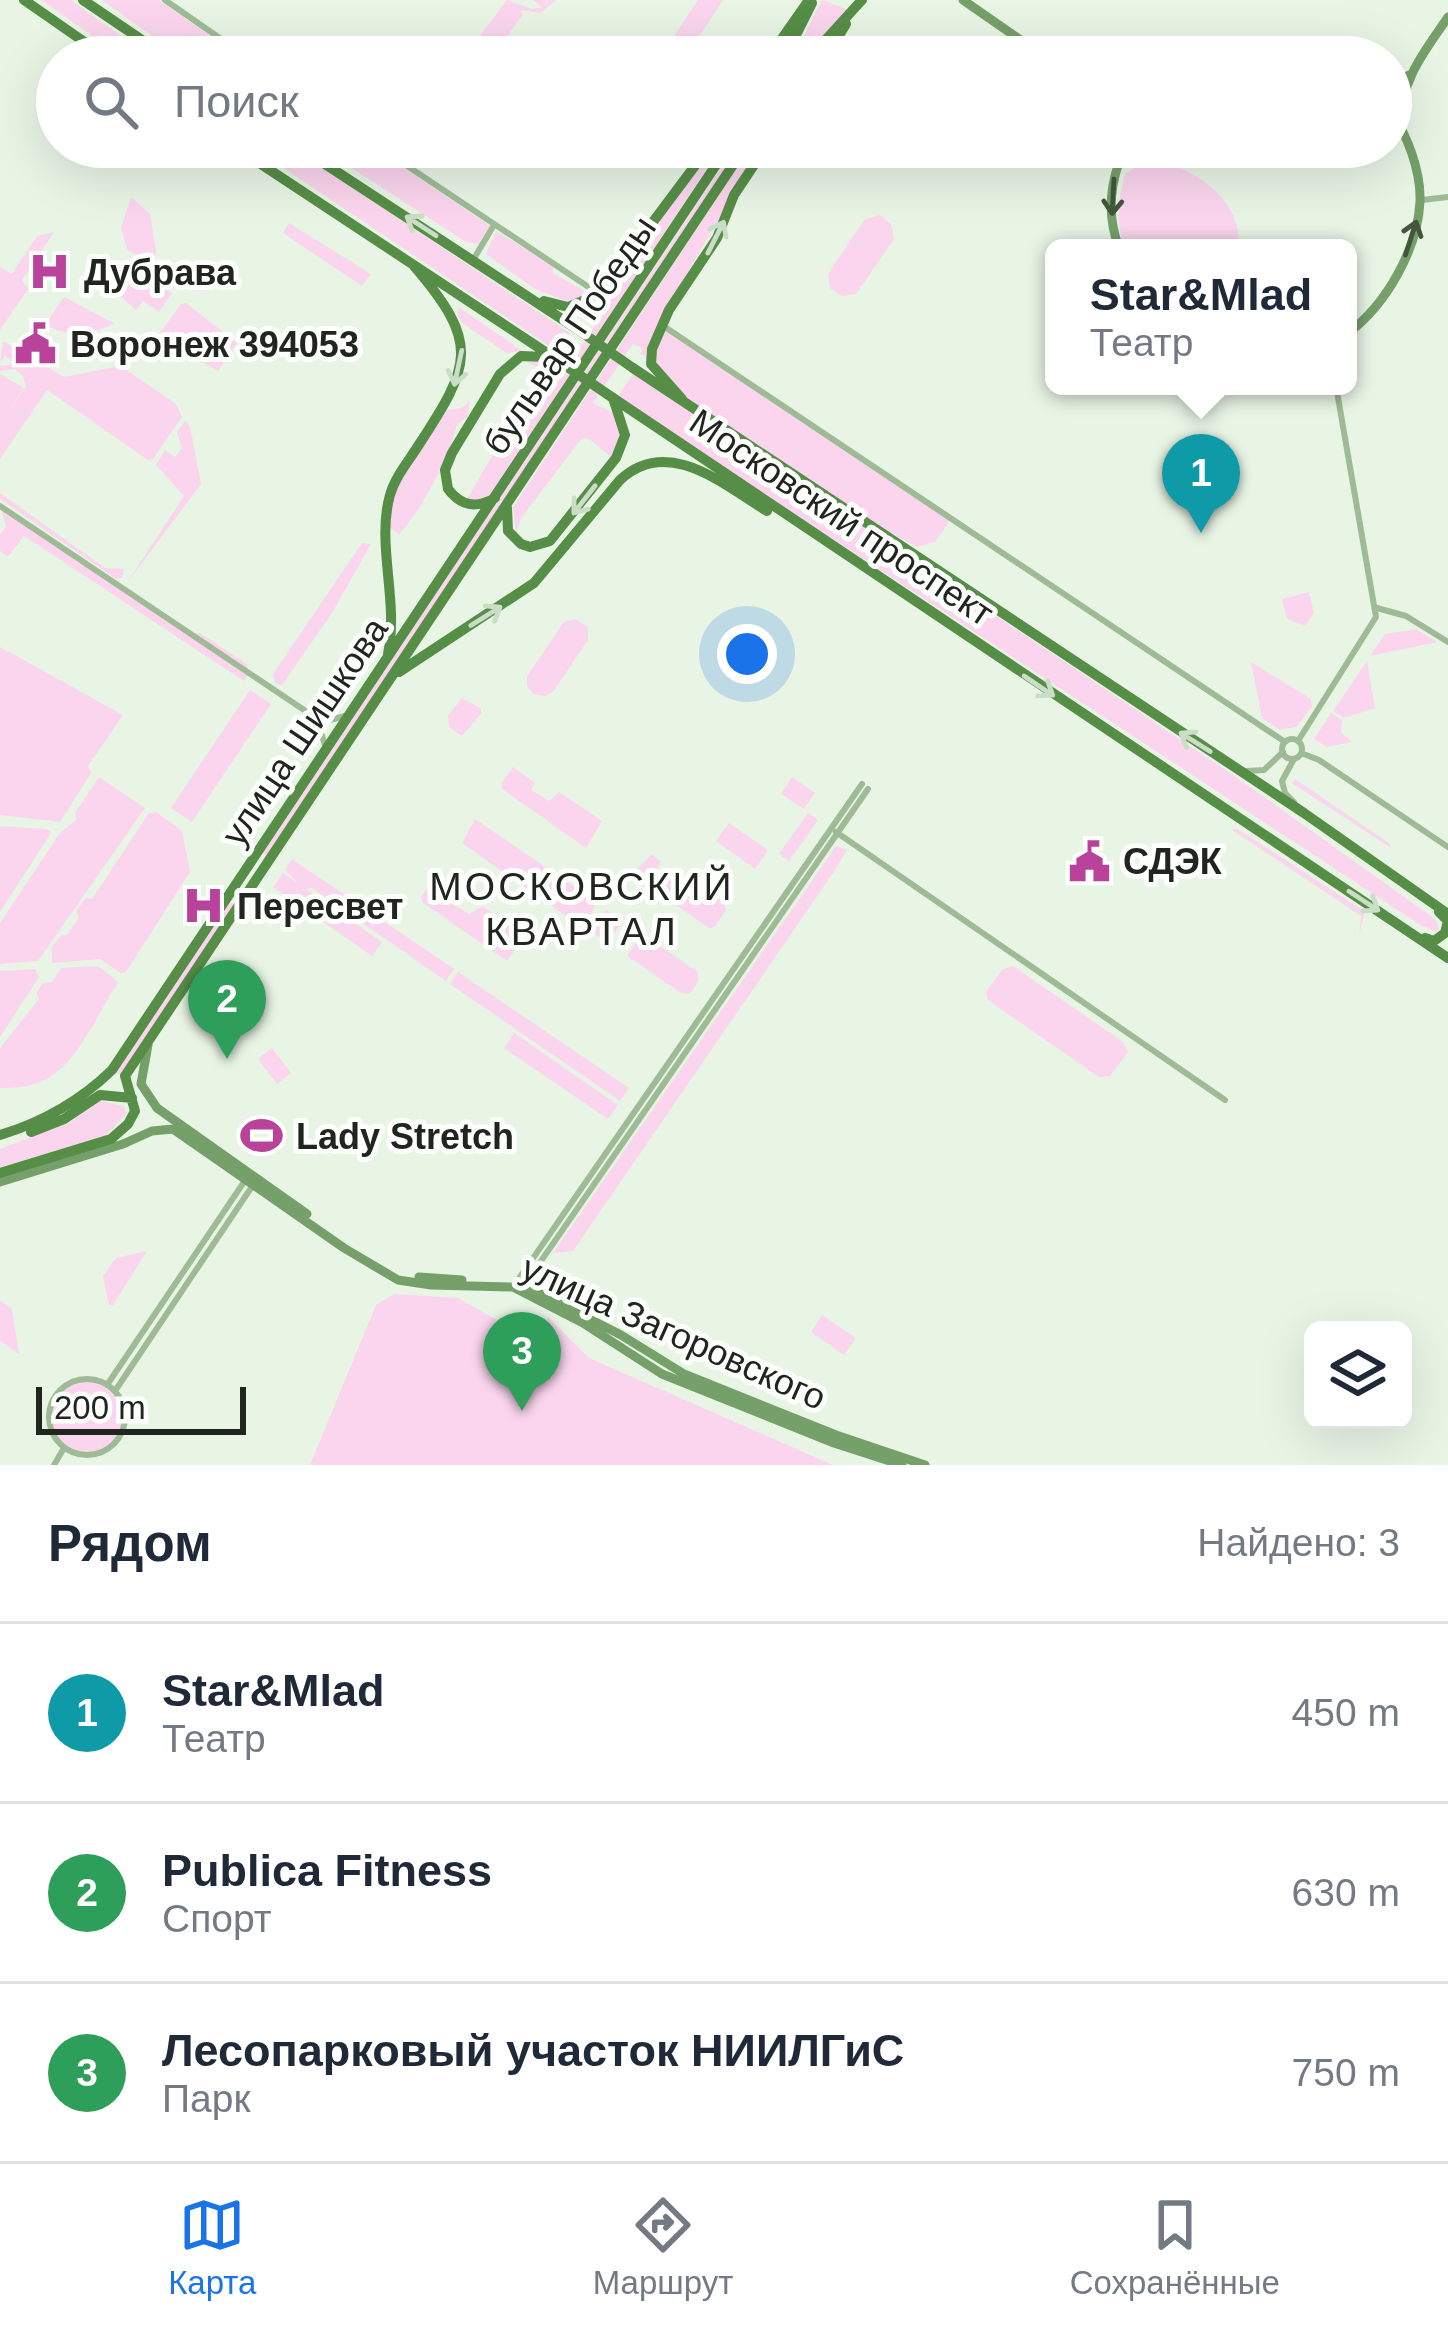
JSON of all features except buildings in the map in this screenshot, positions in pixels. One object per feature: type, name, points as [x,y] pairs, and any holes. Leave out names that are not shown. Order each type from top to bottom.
[{"type":"main road","points":[[23,0],[75,36]]},
{"type":"main road","points":[[83,0],[136,36]]},
{"type":"main road","points":[[785,36],[811,0]]},
{"type":"main road","points":[[795,36],[811,0]]},
{"type":"main road","points":[[827,36],[854,3]]},
{"type":"main road","points":[[837,36],[854,3]]},
{"type":"main road","name":"Московский проспект","points":[[267,168],[1448,952]]},
{"type":"main road","name":"Московский проспект","points":[[331,168],[1237,768],[1448,914]]},
{"type":"main road","points":[[519,290],[568,307],[598,294],[693,168]]},
{"type":"main road","name":"бульвар Победы","points":[[503,500],[715,168]]},
{"type":"main road","name":"бульвар Победы","points":[[503,500],[583,390],[731,168]]},
{"type":"main road","points":[[685,404],[651,364],[652,349],[752,168]]},
{"type":"main road","points":[[386,662],[394,617],[389,496],[447,400],[462,365],[460,334],[453,316],[414,266]]},
{"type":"main road","points":[[553,357],[528,355],[508,364],[448,462],[448,489],[459,500],[480,505],[503,500],[508,531],[521,544],[540,545],[558,532],[621,447],[624,427],[613,398]]},
{"type":"main road","points":[[388,680],[533,584],[620,480],[647,463],[670,462],[699,470],[803,527]]},
{"type":"main road","name":"улица Шишкова","points":[[262,858],[386,662],[503,500]]},
{"type":"main road","name":"улица Шишкова","points":[[0,1139],[72,1103],[112,1070],[388,680],[503,500]]},
{"type":"main road","name":"улица Шишкова","points":[[0,1178],[111,1139],[128,1124],[135,1111],[125,1076],[234,900]]},
{"type":"main road","points":[[1416,935],[1434,940],[1445,934],[1448,922],[1431,902]]},
{"type":"main road","points":[[112,1070],[100,1095],[132,1098]]},
{"type":"main road","name":"улица Шишкова","points":[[0,1139],[64,1119],[100,1095]]},
{"type":"street","points":[[164,0],[216,36]]},
{"type":"street","points":[[963,0],[1015,36]]},
{"type":"street","points":[[1412,71],[1448,17]]},
{"type":"street","points":[[1357,324],[1374,310],[1406,254],[1420,200],[1412,158]]},
{"type":"street","points":[[410,168],[598,294]]},
{"type":"street","points":[[1116,168],[1110,203],[1117,239]]},
{"type":"street","points":[[1420,200],[1448,196]]},
{"type":"street","points":[[473,260],[494,225]]},
{"type":"street","points":[[662,325],[1285,742],[1298,741]]},
{"type":"street","points":[[1304,813],[1283,786],[1285,771],[1297,756],[1298,741],[1373,626],[1377,608],[1338,395]]},
{"type":"street","points":[[0,506],[316,718],[341,718],[353,712]]},
{"type":"street","points":[[1377,608],[1406,616],[1448,642]]},
{"type":"street","points":[[316,718],[325,754]]},
{"type":"street","points":[[1237,768],[1264,770],[1283,752],[1285,742]]},
{"type":"street","points":[[1283,752],[1319,760],[1448,847]]},
{"type":"street","points":[[865,787],[836,832],[519,1286],[865,787]]},
{"type":"street","points":[[836,832],[1225,1100]]},
{"type":"street","points":[[148,1045],[141,1084],[157,1108]]},
{"type":"street","name":"улица Загоровского","points":[[132,1098],[157,1108],[347,1245],[401,1275],[519,1286],[621,1335],[684,1374],[925,1465]]},
{"type":"street","name":"улица Загоровского","points":[[17,1174],[152,1131],[172,1129],[252,1178]]},
{"type":"street","points":[[107,1385],[252,1178]]},
{"type":"street","points":[[115,1391],[252,1178]]},
{"type":"street","name":"улица Загоровского","points":[[519,1286],[662,1374],[902,1465]]},
{"type":"street","points":[[79,1380],[115,1391],[124,1414],[119,1437],[99,1453],[68,1450],[49,1423],[57,1393],[79,1380]]},
{"type":"street","points":[[54,1465],[68,1450]]},
{"type":"street","points":[[64,1465],[68,1450]]},
{"type":"shaded area","points":[[41,0],[71,0],[121,36],[93,36]]},
{"type":"shaded area","points":[[102,0],[159,0],[210,36],[152,36]]},
{"type":"shaded area","points":[[507,0],[532,9],[542,7],[533,0],[547,0],[544,6],[556,0],[540,13],[520,10],[523,14],[508,36],[480,36]]},
{"type":"shaded area","points":[[698,0],[723,0],[700,36],[674,36]]},
{"type":"shaded area","points":[[822,0],[849,10],[825,36],[804,36]]},
{"type":"shaded area","points":[[283,168],[322,168],[570,333],[558,352]]},
{"type":"shaded area","points":[[351,168],[404,168],[490,226],[478,244],[466,242]]},
{"type":"shaded area","points":[[698,168],[707,168],[498,485],[485,500],[466,501],[541,370],[525,361],[534,358],[549,365],[544,373],[558,381],[598,321],[580,307],[603,298]]},
{"type":"shaded area","points":[[721,168],[726,168],[266,856],[263,853]]},
{"type":"shaded area","points":[[737,168],[748,168],[645,356],[633,344],[593,403],[617,415],[620,442],[611,457],[582,438],[521,518],[516,535],[513,507]]},
{"type":"shaded area","points":[[1135,168],[1177,168],[1196,176],[1223,199],[1238,239],[1123,239],[1119,211],[1125,174]]},
{"type":"shaded area","points":[[131,197],[150,214],[154,266],[127,249],[121,228]]},
{"type":"shaded area","points":[[880,215],[891,224],[894,239],[856,294],[842,296],[830,288],[828,274],[864,220]]},
{"type":"shaded area","points":[[289,223],[371,274],[362,286],[283,233]]},
{"type":"shaded area","points":[[496,231],[590,294],[569,302],[535,289],[486,254]]},
{"type":"shaded area","points":[[54,232],[22,280],[28,289],[0,330],[0,267],[12,274],[37,236]]},
{"type":"shaded area","points":[[119,271],[135,282],[142,273],[172,293],[159,312],[143,301],[136,310],[109,286]]},
{"type":"shaded area","points":[[64,297],[114,323],[80,334],[45,324]]},
{"type":"shaded area","points":[[186,303],[237,343],[218,371],[162,339],[160,333]]},
{"type":"shaded area","points":[[460,308],[522,351],[507,353],[462,323],[457,313]]},
{"type":"shaded area","points":[[662,325],[951,519],[935,542],[917,547],[876,525],[685,404],[655,370],[656,339]]},
{"type":"shaded area","points":[[3,341],[64,377],[119,366],[176,404],[182,417],[148,460],[47,390],[0,459],[0,374],[24,388],[4,419],[26,386],[15,369],[0,371],[0,366],[15,364],[5,356],[0,362]]},
{"type":"shaded area","points":[[634,373],[1236,777],[1435,919],[1439,929],[1422,926],[617,397]]},
{"type":"shaded area","points":[[470,401],[467,417],[457,425],[434,482],[399,534],[390,528],[392,493],[447,410],[462,408]]},
{"type":"shaded area","points":[[185,421],[190,426],[201,484],[126,584],[184,496],[156,465],[165,450],[175,457],[182,448],[177,432]]},
{"type":"shaded area","points":[[0,493],[105,568],[124,569],[122,578],[116,579],[0,499]]},
{"type":"shaded area","points":[[0,506],[190,634],[200,633],[247,664],[249,674],[244,681],[24,536],[8,557],[0,551],[0,535],[6,526]]},
{"type":"shaded area","points":[[362,543],[371,544],[332,613],[282,685],[275,683],[273,674]]},
{"type":"shaded area","points":[[1309,592],[1314,613],[1305,626],[1287,619],[1282,599]]},
{"type":"shaded area","points":[[575,619],[588,627],[588,640],[553,692],[533,694],[527,676],[564,622]]},
{"type":"shaded area","points":[[1416,629],[1437,642],[1370,656],[1385,634]]},
{"type":"shaded area","points":[[0,647],[123,715],[88,766],[91,773],[60,822],[0,815]]},
{"type":"shaded area","points":[[1367,661],[1375,708],[1344,718],[1333,711]]},
{"type":"shaded area","points":[[1251,662],[1311,699],[1312,707],[1296,727],[1280,730],[1262,718]]},
{"type":"shaded area","points":[[250,690],[271,704],[192,822],[171,808]]},
{"type":"shaded area","points":[[462,698],[481,709],[481,714],[462,736],[449,727],[448,716]]},
{"type":"shaded area","points":[[1331,713],[1342,720],[1341,732],[1352,742],[1327,747],[1314,739]]},
{"type":"shaded area","points":[[513,767],[535,783],[531,790],[549,801],[559,792],[602,821],[586,848],[502,789]]},
{"type":"shaded area","points":[[99,777],[145,808],[38,961],[0,964],[0,923],[60,833],[76,820],[75,813]]},
{"type":"shaded area","points":[[792,777],[815,793],[804,809],[781,794]]},
{"type":"shaded area","points":[[1295,779],[1389,843],[1391,848],[1292,783]]},
{"type":"shaded area","points":[[156,812],[182,831],[190,872],[126,972],[100,959],[52,963],[52,947],[79,917],[76,911],[86,898],[92,899],[149,813]]},
{"type":"shaded area","points":[[808,813],[818,820],[789,861],[779,854]]},
{"type":"shaded area","points":[[475,819],[594,900],[587,920],[576,923],[462,843]]},
{"type":"shaded area","points":[[729,823],[768,850],[755,869],[716,841]]},
{"type":"shaded area","points":[[0,826],[51,833],[0,912]]},
{"type":"shaded area","points":[[1231,829],[1238,829],[1361,909],[1364,915],[1359,935],[1361,916]]},
{"type":"shaded area","points":[[836,846],[847,850],[831,876],[573,1251],[553,1253]]},
{"type":"shaded area","points":[[652,854],[661,862],[654,876],[665,884],[669,879],[681,887],[693,881],[724,903],[726,910],[715,927],[709,928],[636,877],[636,870]]},
{"type":"shaded area","points":[[292,859],[454,969],[446,981],[312,888],[306,889],[382,942],[372,956],[273,887],[283,873],[298,883],[285,870]]},
{"type":"shaded area","points":[[434,878],[455,889],[451,903],[469,914],[482,906],[525,936],[507,961],[422,902]]},
{"type":"shaded area","points":[[230,902],[234,905],[120,1075],[115,1072]]},
{"type":"shaded area","points":[[606,910],[623,921],[607,942],[592,926]]},
{"type":"shaded area","points":[[627,924],[698,972],[690,994],[681,993],[627,956],[641,935]]},
{"type":"shaded area","points":[[98,966],[118,982],[69,1060],[37,1083],[0,1088],[0,1048],[39,999],[36,993],[43,983],[52,982],[61,968]]},
{"type":"shaded area","points":[[1013,966],[1123,1042],[1128,1052],[1110,1076],[1099,1077],[988,1000],[986,992],[1002,970]]},
{"type":"shaded area","points":[[35,969],[39,977],[0,1037],[0,971]]},
{"type":"shaded area","points":[[458,972],[629,1088],[620,1101],[450,984]]},
{"type":"shaded area","points":[[514,1033],[618,1105],[608,1119],[504,1048]]},
{"type":"shaded area","points":[[272,1048],[291,1073],[277,1084],[258,1059]]},
{"type":"shaded area","points":[[100,1101],[124,1106],[126,1114],[106,1136],[0,1167],[0,1149],[70,1122]]},
{"type":"shaded area","points":[[147,1251],[109,1305],[103,1276],[116,1258]]},
{"type":"shaded area","points":[[394,1294],[458,1298],[513,1329],[549,1318],[589,1358],[833,1465],[310,1465],[376,1305]]},
{"type":"shaded area","points":[[0,1301],[12,1309],[19,1354],[0,1341]]},
{"type":"shaded area","points":[[822,1315],[856,1338],[844,1355],[811,1332]]},
{"type":"shaded area","points":[[87,1379],[114,1390],[125,1417],[114,1444],[87,1455],[60,1444],[49,1417],[60,1390]]},
{"type":"place","name":"Дубрава","points":[[50,272]]},
{"type":"place","name":"Воронеж 394053","points":[[36,344]]},
{"type":"place","name":"Star&Mlad","points":[[1201,533]]},
{"type":"place","name":"СДЭК","points":[[1089,861]]},
{"type":"place","name":"Пересвет","points":[[203,906]]},
{"type":"place","name":"Publica Fitness","points":[[227,1059]]},
{"type":"place","name":"Lady Stretch","points":[[262,1136]]},
{"type":"place","name":"Лесопарковый участок НИИЛГиС","points":[[522,1411]]},
{"type":"district","name":"МОСКОВСКИЙ КВАРТАЛ","points":[[582,908]]}]
